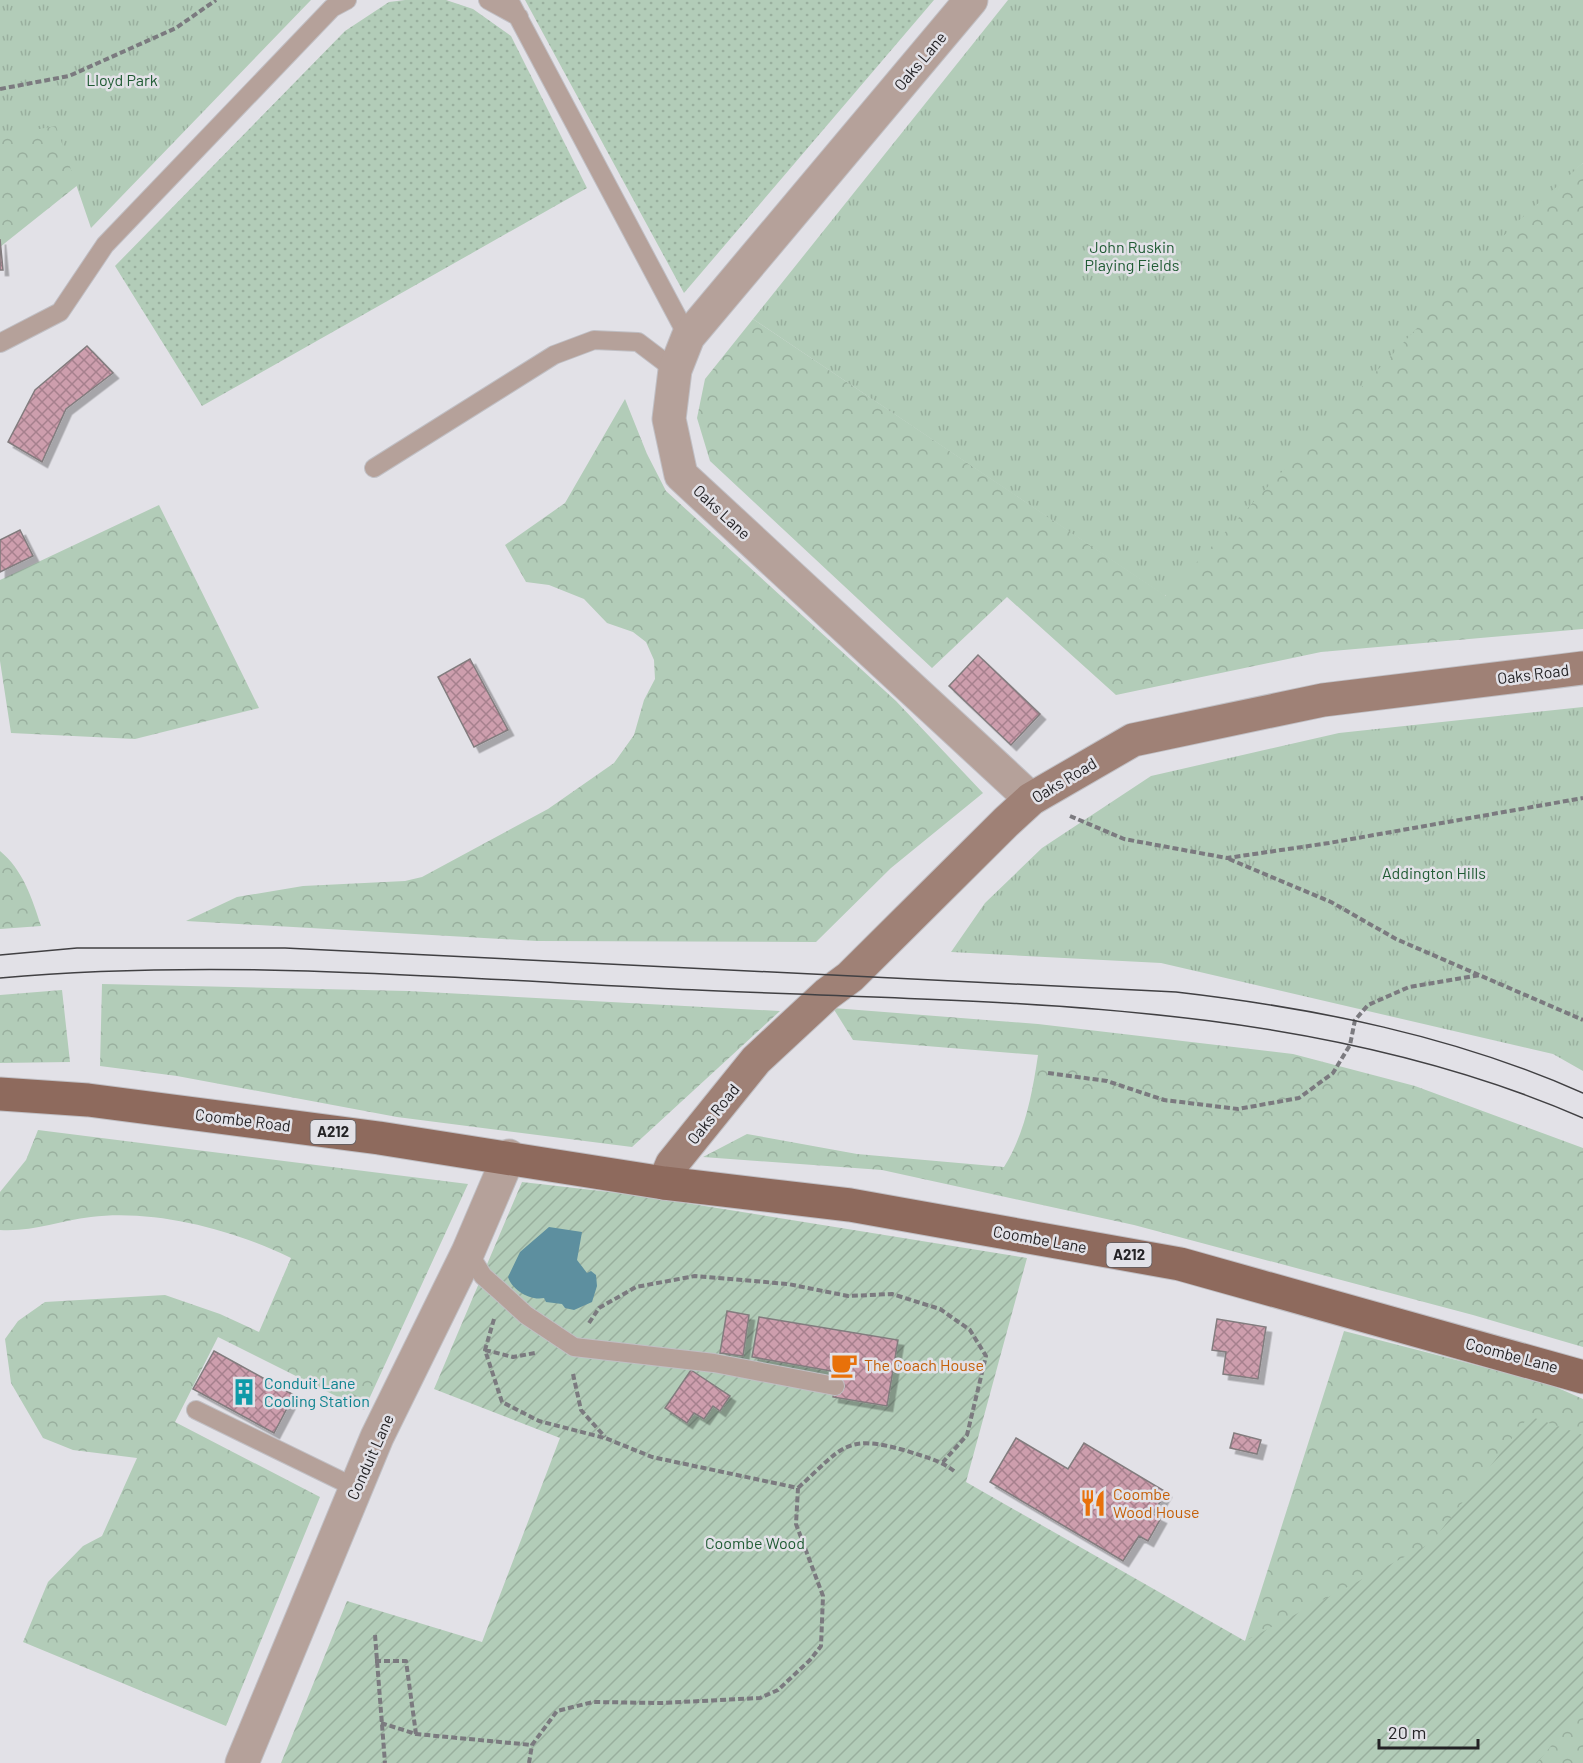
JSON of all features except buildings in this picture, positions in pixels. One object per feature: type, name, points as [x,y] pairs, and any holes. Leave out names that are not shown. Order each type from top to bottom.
[{"type":"main road","name":"Coombe Road","points":[[0,1094],[88,1100],[508,1156],[664,1183]]},
{"type":"main road","name":"Coombe Lane","points":[[664,1183],[850,1205],[1180,1264],[1583,1377]]},
{"type":"street","name":"Oaks Lane","points":[[972,0],[688,337],[675,370],[669,420],[681,475],[1031,799]]},
{"type":"street","name":"Oaks Road","points":[[664,1183],[672,1164],[756,1060],[827,994],[850,977],[1031,799],[1133,740],[1323,700],[1583,668]]},
{"type":"street","name":"Conduit Lane","points":[[242,1763],[377,1437],[468,1252],[508,1156]]},
{"type":"lane","points":[[0,343],[60,312],[105,245],[332,8],[347,0]]},
{"type":"lane","points":[[488,0],[519,17]]},
{"type":"lane","points":[[510,0],[688,337]]},
{"type":"lane","points":[[374,468],[554,356],[594,340],[638,342],[675,370]]},
{"type":"lane","points":[[468,1252],[483,1276],[526,1315],[574,1347],[714,1363],[835,1386]]},
{"type":"lane","points":[[196,1410],[356,1488]]},
{"type":"path","points":[[0,89],[69,76],[176,28],[216,0]]},
{"type":"path","points":[[1227,858],[1329,843],[1583,798]]},
{"type":"path","points":[[1031,799],[1124,839],[1227,858],[1331,902],[1396,939],[1583,1020]]},
{"type":"path","points":[[1048,1073],[1107,1081],[1164,1100],[1238,1109],[1299,1098],[1333,1072],[1350,1045],[1354,1020],[1368,1005],[1409,987],[1480,975]]},
{"type":"path","points":[[605,1438],[581,1410],[572,1370],[574,1347],[599,1308],[636,1287],[695,1276],[788,1284],[848,1296],[892,1294],[940,1309],[970,1330],[986,1356],[967,1435],[943,1462]]},
{"type":"path","points":[[501,1292],[485,1350],[502,1402],[539,1421],[605,1438],[652,1457],[798,1488]]},
{"type":"path","points":[[485,1350],[513,1357],[574,1347]]},
{"type":"path","points":[[530,1763],[532,1744],[557,1711],[593,1702],[662,1703],[760,1698],[778,1690],[810,1660],[821,1646],[823,1596],[796,1524],[798,1488],[847,1446],[863,1442],[878,1443],[943,1462],[954,1472]]},
{"type":"path","points":[[375,1635],[375,1661],[385,1763]]},
{"type":"path","points":[[375,1661],[406,1661],[416,1734]]},
{"type":"path","points":[[381,1723],[416,1734],[532,1744]]},
{"type":"green space","name":"Lloyd Park","points":[[0,0],[311,0],[91,228],[56,126],[0,136]]},
{"type":"green space","points":[[446,0],[473,9],[511,36],[587,188],[202,406],[115,266],[345,31],[389,2]]},
{"type":"green space","points":[[525,0],[934,0],[684,293]]},
{"type":"green space","name":"John Ruskin Playing Fields","points":[[1008,0],[1583,0],[1583,163],[1515,224],[1165,596],[753,319]]},
{"type":"green space","points":[[1166,0],[1574,170],[1583,163],[1583,629],[1321,652],[1116,695],[1007,597],[932,668],[710,461],[697,418],[705,379],[753,319],[1166,596]]},
{"type":"green space","points":[[0,119],[152,126],[0,247]]},
{"type":"green space","points":[[625,399],[647,454],[666,491],[896,701],[983,793],[891,868],[816,942],[537,941],[186,921],[237,897],[303,886],[405,881],[422,877],[548,809],[614,763],[634,735],[644,700],[655,679],[654,660],[646,642],[633,632],[607,623],[584,599],[549,585],[526,582],[505,545],[565,503]]},
{"type":"green space","points":[[159,505],[259,708],[135,739],[11,733],[0,661],[0,580]]},
{"type":"green space","name":"Addington Hills","points":[[1583,707],[1583,1071],[1553,1054],[1161,963],[951,952],[985,903],[1042,848],[1151,776],[1339,733]]},
{"type":"green space","points":[[0,851],[21,876],[41,926],[0,929]]},
{"type":"green space","points":[[102,984],[408,991],[780,1011],[632,1147],[397,1117],[177,1076],[100,1066]]},
{"type":"green space","points":[[62,990],[70,1062],[0,1063],[0,995]]},
{"type":"green space","points":[[833,1008],[1038,1024],[1293,1054],[1415,1086],[1583,1148],[1583,1347],[1473,1315],[1134,1225],[882,1170],[703,1157],[747,1134],[857,1154],[1004,1167],[1022,1127],[1038,1055],[853,1040]]},
{"type":"green space","points":[[38,1130],[468,1184],[364,1410],[218,1337],[175,1422],[320,1497],[226,1726],[23,1642],[48,1582],[83,1546],[102,1536],[137,1458],[73,1450],[43,1438],[11,1383],[5,1339],[18,1321],[45,1302],[165,1295],[220,1314],[259,1332],[291,1258],[220,1231],[194,1224],[141,1216],[91,1217],[34,1228],[0,1230],[0,1192],[26,1160]]},
{"type":"green space","name":"Coombe Wood","points":[[522,1182],[636,1195],[1027,1258],[966,1482],[1245,1641],[1431,1543],[1529,1416],[1583,1435],[1583,1707],[1537,1763],[281,1763],[347,1601],[482,1642],[560,1438],[434,1389]]},
{"type":"green space","points":[[1344,1331],[1549,1384],[1583,1399],[1583,1763],[901,1763],[1108,1614],[1245,1641]]},
{"type":"water","points":[[549,1227],[582,1232],[577,1260],[587,1273],[591,1271],[596,1275],[597,1286],[592,1302],[574,1310],[565,1308],[562,1304],[546,1302],[544,1298],[533,1298],[522,1294],[513,1286],[508,1277],[520,1252]]},
{"type":"tram line","points":[[0,955],[77,948],[285,948],[1176,992],[1280,1007],[1384,1027],[1485,1055],[1583,1093]]},
{"type":"tram line","points":[[0,978],[84,972],[169,970],[337,972],[904,998],[1136,1013],[1250,1027],[1363,1048],[1475,1077],[1583,1118]]},
{"type":"place","name":"The Coach House","points":[[844,1365]]},
{"type":"place","name":"Conduit Lane Cooling Station","points":[[244,1392]]},
{"type":"place","name":"Coombe Wood House","points":[[1093,1503]]}]
